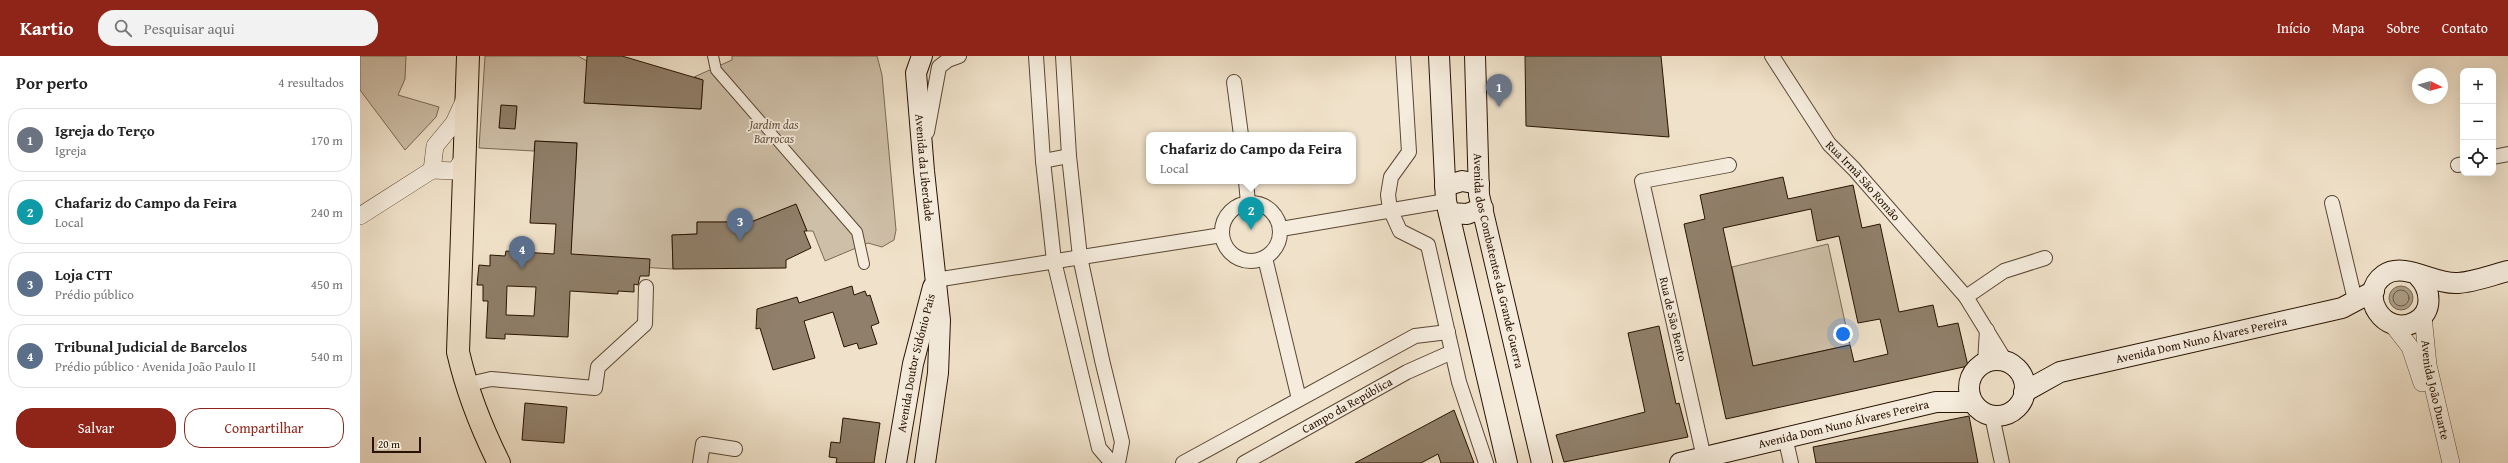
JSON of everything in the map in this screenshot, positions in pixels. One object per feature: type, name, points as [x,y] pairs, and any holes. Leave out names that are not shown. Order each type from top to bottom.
[{"type":"main road","points":[[468,56],[458,352],[465,385],[485,436],[499,463]]},
{"type":"main road","name":"Avenida da Liberdade","points":[[922,56],[916,73],[924,171],[936,280]]},
{"type":"main road","points":[[1439,56],[1447,200],[1507,463]]},
{"type":"main road","name":"Avenida dos Combatentes da Grande Guerra","points":[[1475,56],[1479,184],[1483,208],[1542,463]]},
{"type":"main road","points":[[1447,200],[1462,181],[1479,184]]},
{"type":"main road","points":[[1447,200],[1467,214],[1483,208]]},
{"type":"main road","name":"Avenida Dom Nuno Álvares Pereira","points":[[2024,392],[2060,372],[2349,304],[2374,291],[2384,276],[2392,271],[2401,270],[2418,276],[2457,283],[2508,271]]},
{"type":"main road","points":[[2418,276],[2428,289],[2426,311]]},
{"type":"main road","name":"Avenida Doutor Sidónio Pais","points":[[896,463],[912,364],[936,280]]},
{"type":"main road","name":"Avenida Doutor Sidónio Pais","points":[[925,463],[938,373],[940,320],[936,280]]},
{"type":"main road","name":"Avenida Dom Nuno Álvares Pereira","points":[[2393,325],[2410,325],[2457,283]]},
{"type":"main road","points":[[2374,291],[2374,305],[2376,312],[2381,318],[2393,325]]},
{"type":"main road","name":"Avenida Dom Nuno Álvares Pereira","points":[[2349,304],[2376,312]]},
{"type":"main road","name":"Avenida Dom Nuno Álvares Pereira","points":[[1936,402],[1970,380],[1973,373],[1984,363],[1992,361],[2060,372]]},
{"type":"main road","points":[[1970,380],[1969,388],[1972,402],[1983,413],[1992,416],[2012,411],[2022,400],[2024,392],[2022,377],[2009,363]]},
{"type":"main road","name":"Avenida Dom Nuno Álvares Pereira","points":[[1680,463],[1936,402],[1972,402]]},
{"type":"street","points":[[713,56],[716,70],[856,232],[864,264]]},
{"type":"street","points":[[924,171],[935,76],[939,67],[948,60],[959,56]]},
{"type":"street","points":[[1036,56],[1043,161],[1054,261],[1099,448],[1112,463]]},
{"type":"street","points":[[1063,56],[1069,156],[1080,258],[1102,360],[1122,442],[1118,463]]},
{"type":"street","points":[[1403,56],[1409,152],[1391,177],[1388,195],[1390,209],[1400,231],[1428,245],[1459,382],[1486,463]]},
{"type":"street","name":"Rua Irmã São Romão","points":[[1772,56],[1829,144],[1854,169],[1966,298],[2009,363]]},
{"type":"street","points":[[1234,82],[1240,132]]},
{"type":"street","points":[[432,170],[435,146],[454,123],[467,93]]},
{"type":"street","points":[[360,216],[432,170],[455,171],[465,157],[455,136],[435,146]]},
{"type":"street","points":[[2496,156],[2508,154]]},
{"type":"street","points":[[1043,161],[1069,156]]},
{"type":"street","name":"Rua de São Bento","points":[[1704,458],[1642,181],[1729,165]]},
{"type":"street","points":[[432,170],[463,194]]},
{"type":"street","points":[[1246,184],[1248,203]]},
{"type":"street","points":[[1281,229],[1447,200]]},
{"type":"street","points":[[1248,203],[1260,204],[1270,209],[1277,218],[1281,229],[1279,241],[1274,251],[1265,258],[1254,261],[1243,260],[1233,255],[1226,246],[1222,235],[1223,224],[1229,214],[1238,206],[1248,203]]},
{"type":"street","points":[[2332,203],[2349,304]]},
{"type":"street","points":[[936,280],[1222,235]]},
{"type":"street","points":[[1265,258],[1299,400]]},
{"type":"street","points":[[1966,298],[2004,271],[2045,258]]},
{"type":"street","points":[[465,385],[491,379],[595,388],[598,368],[645,324],[646,287]]},
{"type":"street","name":"Avenida João Duarte","points":[[2426,311],[2428,365],[2451,463]]},
{"type":"street","name":"Avenida João Duarte","points":[[2393,325],[2410,347],[2419,367],[2439,463]]},
{"type":"street","points":[[1984,363],[1987,330]]},
{"type":"street","points":[[1183,463],[1415,336],[1448,332]]},
{"type":"street","name":"Campo da República","points":[[1244,463],[1407,372],[1452,352]]},
{"type":"street","points":[[1079,367],[1102,360]]},
{"type":"street","points":[[1992,416],[2002,463]]},
{"type":"street","points":[[1785,437],[1791,463]]},
{"type":"street","points":[[700,463],[703,444],[735,448]]},
{"type":"green space","points":[[360,56],[406,56],[405,79],[398,95],[439,107],[436,117],[405,150],[360,90]]},
{"type":"green space","name":"Jardim das Barrocas","points":[[485,56],[578,56],[587,61],[585,103],[701,109],[703,80],[694,77],[732,60],[732,56],[877,56],[882,75],[896,230],[894,240],[882,247],[868,243],[825,261],[813,231],[807,231],[796,205],[751,222],[697,222],[697,234],[672,235],[673,269],[570,263],[577,143],[535,141],[534,151],[479,148]]},
{"type":"green space","points":[[1828,244],[1850,345],[1753,366],[1732,267]]},
{"type":"water","points":[[2401,286],[2406,287],[2412,293],[2412,303],[2406,309],[2401,310],[2396,309],[2390,303],[2389,298],[2390,293],[2396,287]]},
{"type":"building","points":[[587,56],[622,56],[703,80],[701,109],[584,103]]},
{"type":"building","points":[[1525,56],[1661,56],[1669,137],[1526,126]]},
{"type":"building","points":[[501,105],[517,106],[515,129],[499,128]]},
{"type":"building","points":[[535,141],[577,143],[571,254],[650,259],[649,276],[640,276],[638,285],[634,284],[634,292],[618,291],[618,294],[570,291],[568,337],[505,334],[505,339],[486,338],[488,301],[483,301],[483,285],[477,285],[479,265],[490,266],[490,255],[505,256],[506,251],[554,254],[556,224],[530,223]],"holes":[[[507,286],[536,287],[534,316],[506,315]]]},
{"type":"building","points":[[1783,177],[1788,199],[1853,185],[1862,228],[1880,224],[1899,312],[1933,305],[1938,327],[1958,323],[1968,366],[1726,419],[1684,224],[1705,219],[1700,195]],"holes":[[[1811,209],[1817,241],[1839,236],[1858,323],[1880,319],[1888,354],[1854,362],[1850,345],[1753,366],[1723,228]]]},
{"type":"building","points":[[796,204],[807,231],[804,231],[811,248],[786,260],[786,268],[673,269],[672,235],[697,234],[697,222],[751,222]]},
{"type":"building","points":[[852,286],[854,295],[865,291],[867,296],[870,295],[879,323],[871,326],[877,344],[859,349],[857,343],[844,347],[833,312],[804,321],[815,358],[773,370],[760,328],[756,329],[757,309],[797,297],[799,303]]},
{"type":"building","points":[[1659,326],[1676,404],[1679,403],[1688,437],[1564,462],[1556,435],[1645,412],[1628,333]]},
{"type":"building","points":[[525,403],[567,407],[564,443],[522,440]]},
{"type":"building","points":[[1454,410],[1474,463],[1441,463],[1438,454],[1421,463],[1355,463]]},
{"type":"building","points":[[1969,416],[1978,463],[1816,463],[1813,447]]},
{"type":"building","points":[[843,418],[880,423],[874,463],[836,463],[837,458],[829,457],[831,442],[840,443]]},
{"type":"place","name":"Igreja do Terço","points":[[1499,107]]},
{"type":"place","name":"Chafariz do Campo da Feira","points":[[1251,230]]},
{"type":"place","name":"Loja CTT","points":[[740,241]]},
{"type":"place","name":"Tribunal Judicial de Barcelos","points":[[522,269]]}]
